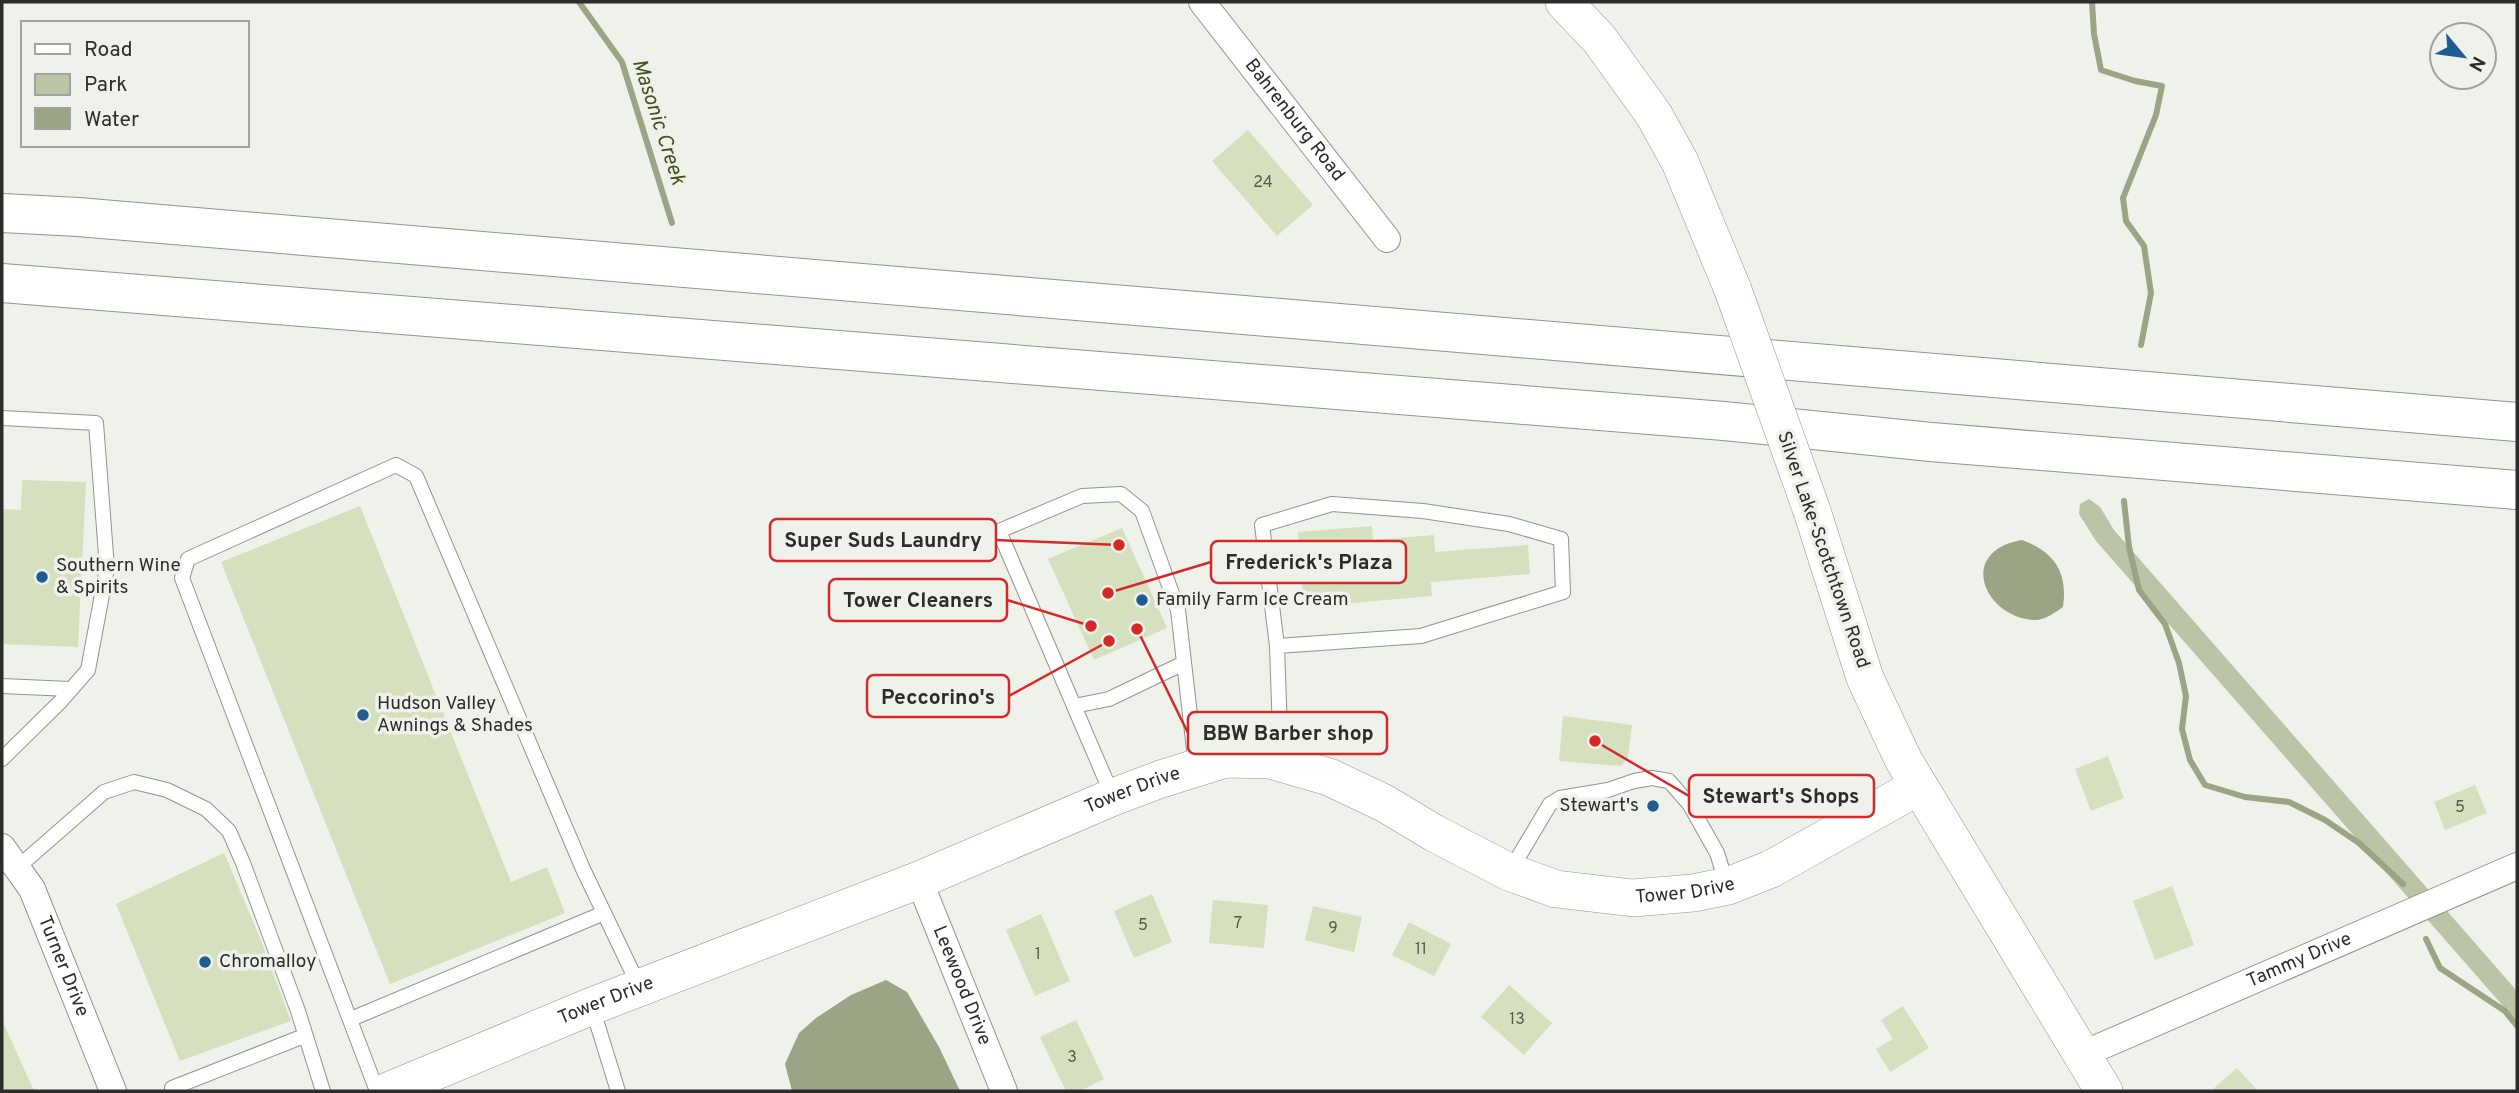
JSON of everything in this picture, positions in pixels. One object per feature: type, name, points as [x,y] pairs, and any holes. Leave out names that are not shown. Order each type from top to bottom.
[{"type":"highway","points":[[2,213],[92,218],[2517,422]]},
{"type":"highway","points":[[2,283],[1711,420],[1931,442],[2517,490]]},
{"type":"street","name":"Bahrenburg Road","points":[[1202,2],[1387,239]]},
{"type":"street","name":"Silver Lake-Scotchtown Road","points":[[1564,2],[1600,40],[1654,115],[1680,162],[1733,290],[1812,511],[1866,678],[1904,761],[2104,1091]]},
{"type":"street","name":"Tower Drive","points":[[387,1091],[592,1006],[919,880],[1113,797],[1226,759],[1270,760],[1329,776],[1509,872],[1556,889],[1633,898],[1693,893],[1728,886],[1770,869],[1919,786]]},
{"type":"street","name":"Turner Drive","points":[[9,858],[32,889],[113,1091]]},
{"type":"street","name":"Tammy Drive","points":[[2081,1055],[2517,866]]},
{"type":"street","name":"Leewood Drive","points":[[919,880],[1004,1091]]},
{"type":"lane","points":[[2,418],[96,423],[107,568],[88,670],[2,759]]},
{"type":"lane","points":[[377,1091],[183,578],[188,559],[396,465],[416,476],[583,869],[640,987]]},
{"type":"lane","points":[[1113,797],[999,531],[1082,496],[1121,494],[1142,511],[1178,610],[1196,768]]},
{"type":"lane","points":[[1277,646],[1421,636],[1563,592],[1561,539],[1509,523],[1423,511],[1332,504],[1262,525],[1277,646],[1282,764]]},
{"type":"lane","points":[[1074,706],[1109,699],[1184,663]]},
{"type":"lane","points":[[2,685],[70,689]]},
{"type":"lane","points":[[1509,872],[1550,804],[1560,797],[1608,790],[1652,778],[1669,781],[1690,805],[1717,853],[1728,886]]},
{"type":"lane","points":[[9,858],[104,792],[134,782],[167,790],[206,809],[229,831],[298,1011],[323,1091]]},
{"type":"lane","points":[[351,1019],[604,913]]},
{"type":"lane","points":[[592,1006],[618,1091]]},
{"type":"lane","points":[[172,1088],[304,1036]]},
{"type":"green space","points":[[2089,499],[2100,507],[2114,530],[2517,991],[2517,1022],[2096,541],[2079,514],[2080,504]]},
{"type":"water","points":[[2022,540],[2043,551],[2057,565],[2061,574],[2063,607],[2041,619],[2016,616],[2001,607],[1990,596],[1984,583],[1984,569],[1989,557],[2002,546]]},
{"type":"water","points":[[886,980],[907,992],[939,1047],[960,1091],[792,1091],[785,1064],[799,1033],[851,995]]},
{"type":"building","points":[[1248,130],[1313,205],[1277,236],[1212,161]]},
{"type":"building","name":"Southern Wine & Spirits","points":[[22,480],[86,482],[78,647],[2,644],[2,509],[21,510]]},
{"type":"building","name":"Hudson Valley Awnings & Shades","points":[[360,506],[511,882],[547,867],[565,913],[390,984],[221,562]]},
{"type":"building","points":[[1372,526],[1373,540],[1434,535],[1435,552],[1528,545],[1530,574],[1431,582],[1432,596],[1304,607],[1298,532]]},
{"type":"building","points":[[1122,528],[1167,628],[1094,660],[1048,559]]},
{"type":"building","points":[[1563,716],[1632,725],[1628,757],[1621,766],[1559,761]]},
{"type":"building","points":[[2108,756],[2124,798],[2091,811],[2075,769]]},
{"type":"building","points":[[2475,785],[2487,813],[2445,830],[2434,802]]},
{"type":"building","name":"Chromalloy","points":[[224,853],[291,1021],[180,1061],[116,904]]},
{"type":"building","points":[[2172,886],[2194,945],[2155,960],[2133,901]]},
{"type":"building","points":[[1152,894],[1172,942],[1134,958],[1114,911]]},
{"type":"building","points":[[1213,900],[1268,905],[1264,948],[1209,943]]},
{"type":"building","points":[[1313,906],[1362,917],[1354,952],[1305,940]]},
{"type":"building","points":[[1041,914],[1070,981],[1035,996],[1006,930]]},
{"type":"building","points":[[1409,922],[1451,944],[1434,976],[1392,955]]},
{"type":"building","points":[[1509,985],[1552,1023],[1524,1055],[1481,1017]]},
{"type":"building","points":[[1903,1006],[1929,1048],[1890,1072],[1876,1049],[1893,1039],[1881,1020]]},
{"type":"building","points":[[2,1020],[34,1091],[2,1091]]},
{"type":"building","points":[[1076,1020],[1104,1079],[1080,1091],[1066,1091],[1040,1037]]},
{"type":"building","points":[[2237,1068],[2258,1091],[2211,1091]]},
{"type":"waterway","name":"Masonic Creek","points":[[579,2],[622,62],[672,223]]},
{"type":"waterway","points":[[2092,2],[2094,34],[2101,70],[2162,86],[2156,115],[2123,198],[2126,221],[2144,246],[2151,293],[2141,345]]},
{"type":"waterway","points":[[2124,501],[2129,547],[2139,590],[2165,624],[2179,663],[2186,696],[2182,729],[2190,760],[2205,785],[2245,797],[2289,802],[2325,820],[2359,843],[2403,884]]},
{"type":"waterway","points":[[2426,939],[2440,968],[2505,1011],[2517,1026]]},
{"type":"place","name":"Super Suds Laundry","points":[[1119,545]]},
{"type":"place","name":"Southern Wine & Spirits","points":[[42,577]]},
{"type":"place","name":"Frederick's Plaza","points":[[1108,593]]},
{"type":"place","name":"Family Farm Ice Cream","points":[[1142,600]]},
{"type":"place","name":"Tower Cleaners","points":[[1091,626]]},
{"type":"place","name":"BBW Barber shop","points":[[1137,629]]},
{"type":"place","name":"Peccorino's","points":[[1109,641]]},
{"type":"place","name":"Hudson Valley Awnings & Shades","points":[[363,715]]},
{"type":"place","name":"Stewart's Shops","points":[[1595,741]]},
{"type":"place","name":"Stewart's","points":[[1653,806]]},
{"type":"place","name":"Chromalloy","points":[[205,962]]}]
